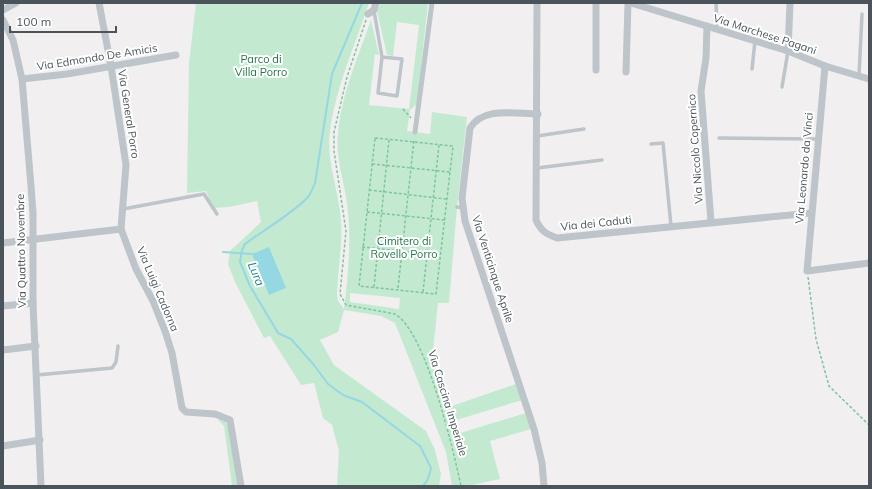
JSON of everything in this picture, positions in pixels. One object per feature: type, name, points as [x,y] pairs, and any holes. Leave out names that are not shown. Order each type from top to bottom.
[{"type":"street","points":[[3,10],[16,3]]},
{"type":"street","name":"Via General Porro","points":[[98,3],[111,66],[126,165],[121,229]]},
{"type":"street","points":[[415,132],[432,3]]},
{"type":"street","name":"Via dei Caduti","points":[[537,3],[538,136],[536,220],[540,229],[557,238],[811,213]]},
{"type":"street","points":[[596,3],[596,70]]},
{"type":"street","points":[[626,72],[628,3]]},
{"type":"street","name":"Via Marchese Pagani","points":[[631,3],[646,5],[717,30],[788,51],[825,66],[869,79]]},
{"type":"street","points":[[788,51],[790,3]]},
{"type":"street","name":"Via Quattro Novembre","points":[[3,20],[13,40],[22,79],[33,213],[33,303],[41,486]]},
{"type":"street","name":"Via Niccolò Copernico","points":[[708,26],[706,58],[701,91],[711,222]]},
{"type":"street","name":"Via Edmondo De Amicis","points":[[22,79],[67,74],[176,55]]},
{"type":"street","name":"Via Leonardo da Vinci","points":[[807,271],[825,66]]},
{"type":"street","name":"Via Venticinque Aprile","points":[[538,114],[487,114],[476,119],[470,128],[460,207],[534,429],[542,463],[544,486]]},
{"type":"street","points":[[3,243],[121,229]]},
{"type":"street","name":"Via Luigi Cadorna","points":[[121,229],[136,269],[153,301],[165,331],[172,354],[182,408],[186,412],[215,414],[230,420],[241,486]]},
{"type":"street","points":[[807,271],[869,263]]},
{"type":"street","points":[[3,306],[33,303]]},
{"type":"street","points":[[3,350],[36,346]]},
{"type":"street","points":[[3,446],[40,440]]},
{"type":"lane","points":[[716,3],[717,30]]},
{"type":"lane","points":[[373,9],[382,57],[378,93],[397,96],[402,59],[382,57]]},
{"type":"lane","points":[[859,76],[862,14]]},
{"type":"lane","points":[[752,69],[755,42]]},
{"type":"lane","points":[[782,87],[788,51]]},
{"type":"lane","points":[[538,136],[584,129]]},
{"type":"lane","points":[[719,138],[818,139]]},
{"type":"lane","points":[[651,144],[663,143],[671,226]]},
{"type":"lane","points":[[537,168],[602,160]]},
{"type":"lane","points":[[123,209],[204,194],[217,214]]},
{"type":"lane","points":[[37,375],[112,368],[116,362],[118,346]]},
{"type":"path","name":"Via Cascina Imperiale","points":[[373,9],[347,77],[334,132],[334,151],[346,230],[340,294],[346,305],[394,314],[402,318],[411,331],[434,388],[460,486]]},
{"type":"path","points":[[403,109],[416,121]]},
{"type":"path","points":[[375,138],[453,146],[436,294],[359,286],[372,164],[375,138]]},
{"type":"path","points":[[374,287],[389,140]]},
{"type":"path","points":[[398,288],[414,141]]},
{"type":"path","points":[[423,293],[439,145]]},
{"type":"path","points":[[372,164],[450,172]]},
{"type":"path","points":[[369,190],[446,199]]},
{"type":"path","points":[[367,212],[445,220]]},
{"type":"path","points":[[363,247],[439,255]]},
{"type":"path","points":[[807,271],[816,339],[829,386],[869,425]]},
{"type":"green space","points":[[196,3],[369,3],[341,82],[333,115],[329,141],[329,151],[339,202],[341,222],[337,294],[338,301],[344,309],[349,261],[349,224],[347,202],[339,163],[337,144],[340,119],[346,91],[371,20],[379,55],[375,54],[369,105],[409,109],[419,25],[397,22],[393,56],[387,55],[377,11],[381,3],[428,3],[417,104],[410,110],[407,131],[430,134],[432,112],[467,117],[457,207],[449,303],[438,303],[433,350],[449,407],[516,384],[522,400],[453,421],[457,434],[526,413],[531,429],[490,441],[500,479],[468,486],[452,486],[446,452],[395,323],[381,316],[344,310],[338,332],[320,340],[334,365],[426,431],[435,450],[441,474],[439,486],[337,486],[339,451],[332,425],[323,418],[314,383],[301,385],[270,336],[264,338],[235,282],[228,264],[230,251],[261,222],[257,201],[229,207],[213,208],[206,191],[187,193],[189,63]],"holes":[[[350,293],[400,298],[399,309],[350,302]]]},
{"type":"green space","points":[[218,420],[225,421],[229,428],[238,486],[232,486],[224,426]]},
{"type":"water","points":[[269,247],[286,288],[269,295],[252,254]]},
{"type":"waterway","name":"Lura","points":[[362,3],[332,74],[315,183],[312,190],[303,203],[245,244],[242,250],[240,262],[250,286],[278,333],[291,339],[314,365],[328,384],[343,395],[362,402],[420,446],[431,468],[428,479],[423,486]]},
{"type":"waterway","name":"Lura","points":[[223,252],[252,254]]},
{"type":"park label","name":"Parco di Villa Porro","points":[[261,65]]},
{"type":"park label","name":"Cimitero di Rovello Porro","points":[[404,247]]}]
